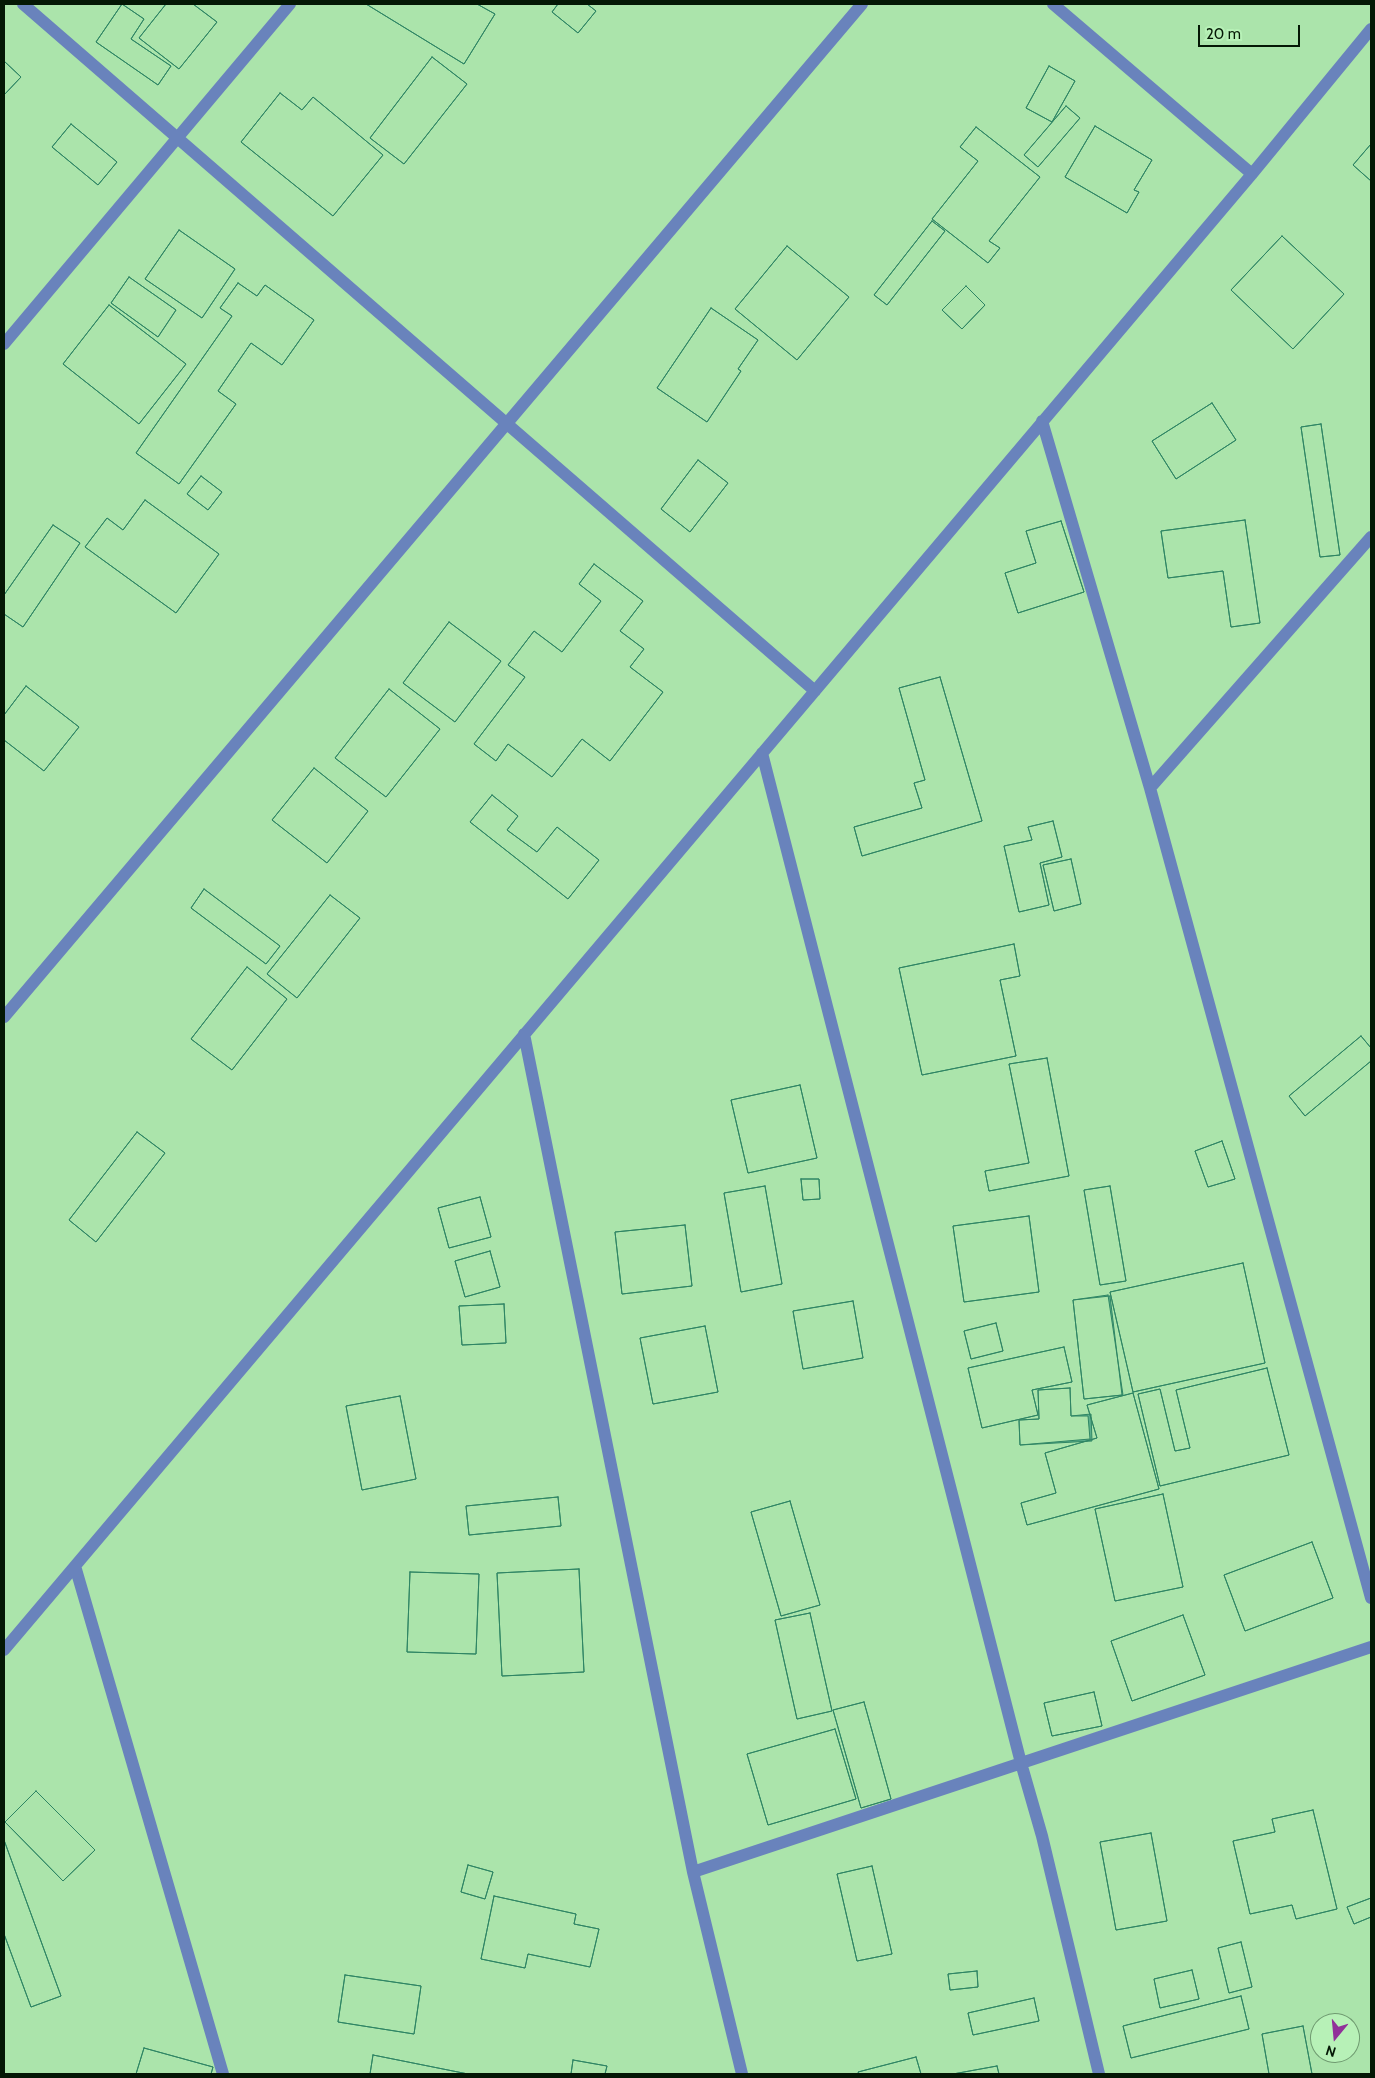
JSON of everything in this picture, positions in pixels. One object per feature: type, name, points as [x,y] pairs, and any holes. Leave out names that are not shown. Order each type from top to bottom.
[{"type":"street","points":[[23,4],[815,691]]},
{"type":"street","points":[[4,344],[290,4]]},
{"type":"street","points":[[4,1017],[862,4]]},
{"type":"street","points":[[1053,4],[1252,174]]},
{"type":"street","points":[[4,1648],[1252,174],[1371,29]]},
{"type":"street","points":[[1042,422],[1150,788],[1371,1598]]},
{"type":"street","points":[[1150,788],[1371,537]]},
{"type":"street","points":[[762,753],[1021,1762],[1042,1836],[1100,2074]]},
{"type":"street","points":[[524,1034],[693,1872],[742,2074]]},
{"type":"street","points":[[75,1566],[224,2074]]},
{"type":"street","points":[[693,1872],[1371,1647]]},
{"type":"building","points":[[122,4],[144,19],[131,39],[171,66],[158,85],[96,42]]},
{"type":"building","points":[[122,4],[144,19],[131,39],[171,66],[158,85],[96,42]]},
{"type":"building","points":[[166,4],[193,4],[217,22],[179,69],[139,38]]},
{"type":"building","points":[[166,4],[193,4],[217,22],[179,69],[139,38]]},
{"type":"building","points":[[366,4],[477,4],[495,14],[464,64]]},
{"type":"building","points":[[366,4],[477,4],[495,14],[464,64]]},
{"type":"building","points":[[558,4],[587,4],[596,11],[578,33],[552,12]]},
{"type":"building","points":[[558,4],[587,4],[596,11],[578,33],[552,12]]},
{"type":"building","points":[[432,57],[467,84],[404,164],[370,138]]},
{"type":"building","points":[[432,57],[467,84],[404,164],[370,138]]},
{"type":"building","points":[[4,61],[21,77],[4,95]]},
{"type":"building","points":[[4,61],[21,77],[4,95]]},
{"type":"building","points":[[1049,66],[1075,81],[1052,122],[1026,108]]},
{"type":"building","points":[[1049,66],[1075,81],[1052,122],[1026,108]]},
{"type":"building","points":[[280,93],[302,110],[313,97],[383,155],[333,216],[241,142]]},
{"type":"building","points":[[280,93],[302,110],[313,97],[383,155],[333,216],[241,142]]},
{"type":"building","points":[[1066,106],[1080,118],[1038,167],[1024,155]]},
{"type":"building","points":[[1066,106],[1080,118],[1038,167],[1024,155]]},
{"type":"building","points":[[71,124],[117,162],[98,185],[52,147]]},
{"type":"building","points":[[71,124],[117,162],[98,185],[52,147]]},
{"type":"building","points":[[1095,126],[1152,160],[1134,190],[1139,192],[1127,213],[1065,177]]},
{"type":"building","points":[[1095,126],[1152,160],[1134,190],[1139,192],[1127,213],[1065,177]]},
{"type":"building","points":[[976,127],[1040,177],[989,241],[1000,248],[988,263],[932,219],[978,161],[960,147]]},
{"type":"building","points":[[976,127],[1040,177],[989,241],[1000,248],[988,263],[932,219],[978,161],[960,147]]},
{"type":"building","points":[[1371,144],[1371,181],[1353,165]]},
{"type":"building","points":[[1371,144],[1371,181],[1353,165]]},
{"type":"building","points":[[932,221],[945,231],[887,305],[874,295]]},
{"type":"building","points":[[932,221],[945,231],[887,305],[874,295]]},
{"type":"building","points":[[179,230],[235,269],[202,318],[145,279]]},
{"type":"building","points":[[179,230],[235,269],[202,318],[145,279]]},
{"type":"building","points":[[1282,236],[1344,294],[1293,349],[1231,290]]},
{"type":"building","points":[[1282,236],[1344,294],[1293,349],[1231,290]]},
{"type":"building","points":[[787,246],[849,297],[797,360],[735,309]]},
{"type":"building","points":[[787,246],[849,297],[797,360],[735,309]]},
{"type":"building","points":[[129,277],[176,310],[158,337],[111,303]]},
{"type":"building","points":[[129,277],[176,310],[158,337],[111,303]]},
{"type":"building","points":[[238,283],[257,296],[265,285],[314,320],[282,365],[251,343],[218,391],[236,404],[179,484],[136,453],[232,316],[220,308]]},
{"type":"building","points":[[238,283],[257,296],[265,285],[314,320],[282,365],[251,343],[218,391],[236,404],[179,484],[136,453],[232,316],[220,308]]},
{"type":"building","points":[[966,286],[985,305],[962,329],[942,310]]},
{"type":"building","points":[[966,286],[985,305],[962,329],[942,310]]},
{"type":"building","points":[[109,305],[186,364],[139,424],[63,364]]},
{"type":"building","points":[[109,305],[186,364],[139,424],[63,364]]},
{"type":"building","points":[[711,308],[758,340],[738,369],[741,371],[707,422],[657,388]]},
{"type":"building","points":[[711,308],[758,340],[738,369],[741,371],[707,422],[657,388]]},
{"type":"building","points":[[1212,403],[1236,440],[1176,479],[1152,441]]},
{"type":"building","points":[[1212,403],[1236,440],[1176,479],[1152,441]]},
{"type":"building","points":[[1321,424],[1340,555],[1320,557],[1301,427]]},
{"type":"building","points":[[1321,424],[1340,555],[1320,557],[1301,427]]},
{"type":"building","points":[[698,460],[728,483],[690,532],[661,509]]},
{"type":"building","points":[[698,460],[728,483],[690,532],[661,509]]},
{"type":"building","points":[[201,476],[222,492],[208,510],[187,494]]},
{"type":"building","points":[[201,476],[222,492],[208,510],[187,494]]},
{"type":"building","points":[[145,500],[219,554],[176,613],[85,547],[107,518],[123,530]]},
{"type":"building","points":[[145,500],[219,554],[176,613],[85,547],[107,518],[123,530]]},
{"type":"building","points":[[1245,520],[1260,623],[1231,627],[1223,571],[1168,578],[1161,531]]},
{"type":"building","points":[[1245,520],[1260,623],[1231,627],[1223,571],[1168,578],[1161,531]]},
{"type":"building","points":[[1061,521],[1084,592],[1018,613],[1005,573],[1036,563],[1026,531]]},
{"type":"building","points":[[1061,521],[1084,592],[1018,613],[1005,573],[1036,563],[1026,531]]},
{"type":"building","points":[[53,525],[80,543],[23,627],[4,614],[4,595]]},
{"type":"building","points":[[53,525],[80,543],[23,627],[4,614],[4,595]]},
{"type":"building","points":[[594,564],[643,601],[620,631],[644,649],[630,667],[663,692],[610,761],[582,739],[552,777],[508,744],[496,761],[474,744],[525,677],[508,665],[534,631],[562,652],[601,601],[579,584]]},
{"type":"building","points":[[594,564],[643,601],[620,631],[644,649],[630,667],[663,692],[610,761],[582,739],[552,777],[508,744],[496,761],[474,744],[525,677],[508,665],[534,631],[562,652],[601,601],[579,584]]},
{"type":"building","points":[[449,622],[501,661],[455,722],[403,683]]},
{"type":"building","points":[[449,622],[501,661],[455,722],[403,683]]},
{"type":"building","points":[[940,677],[982,821],[862,856],[854,827],[922,808],[914,783],[925,780],[899,688]]},
{"type":"building","points":[[940,677],[982,821],[862,856],[854,827],[922,808],[914,783],[925,780],[899,688]]},
{"type":"building","points":[[26,686],[79,727],[44,771],[4,740],[4,715]]},
{"type":"building","points":[[26,686],[79,727],[44,771],[4,740],[4,715]]},
{"type":"building","points":[[389,689],[440,729],[386,797],[335,758]]},
{"type":"building","points":[[389,689],[440,729],[386,797],[335,758]]},
{"type":"building","points":[[314,768],[368,811],[327,863],[272,820]]},
{"type":"building","points":[[314,768],[368,811],[327,863],[272,820]]},
{"type":"building","points":[[492,795],[518,816],[507,830],[537,852],[557,827],[599,860],[568,899],[470,822]]},
{"type":"building","points":[[492,795],[518,816],[507,830],[537,852],[557,827],[599,860],[568,899],[470,822]]},
{"type":"building","points":[[1053,821],[1062,857],[1040,863],[1049,905],[1019,912],[1004,846],[1032,840],[1028,827]]},
{"type":"building","points":[[1053,821],[1062,857],[1040,863],[1049,905],[1019,912],[1004,846],[1032,840],[1028,827]]},
{"type":"building","points":[[1071,859],[1081,904],[1054,911],[1043,865]]},
{"type":"building","points":[[1071,859],[1081,904],[1054,911],[1043,865]]},
{"type":"building","points":[[204,889],[280,946],[266,964],[191,908]]},
{"type":"building","points":[[204,889],[280,946],[266,964],[191,908]]},
{"type":"building","points":[[330,895],[360,918],[297,998],[267,974]]},
{"type":"building","points":[[330,895],[360,918],[297,998],[267,974]]},
{"type":"building","points":[[1014,944],[1020,976],[1000,980],[1016,1056],[922,1075],[899,968]]},
{"type":"building","points":[[1014,944],[1020,976],[1000,980],[1016,1056],[922,1075],[899,968]]},
{"type":"building","points":[[247,967],[287,999],[232,1070],[191,1039]]},
{"type":"building","points":[[247,967],[287,999],[232,1070],[191,1039]]},
{"type":"building","points":[[1361,1036],[1371,1048],[1371,1061],[1305,1116],[1289,1096]]},
{"type":"building","points":[[1361,1036],[1371,1048],[1371,1061],[1305,1116],[1289,1096]]},
{"type":"building","points":[[1047,1058],[1069,1176],[989,1191],[985,1171],[1029,1163],[1009,1064]]},
{"type":"building","points":[[1047,1058],[1069,1176],[989,1191],[985,1171],[1029,1163],[1009,1064]]},
{"type":"building","points":[[800,1085],[817,1158],[748,1173],[731,1100]]},
{"type":"building","points":[[800,1085],[817,1158],[748,1173],[731,1100]]},
{"type":"building","points":[[137,1132],[165,1153],[96,1242],[69,1220]]},
{"type":"building","points":[[137,1132],[165,1153],[96,1242],[69,1220]]},
{"type":"building","points":[[1222,1141],[1235,1179],[1208,1187],[1195,1151]]},
{"type":"building","points":[[1222,1141],[1235,1179],[1208,1187],[1195,1151]]},
{"type":"building","points":[[801,1179],[819,1179],[820,1199],[803,1200]]},
{"type":"building","points":[[801,1179],[819,1179],[820,1199],[803,1200]]},
{"type":"building","points":[[765,1186],[782,1284],[741,1292],[724,1193]]},
{"type":"building","points":[[765,1186],[782,1284],[741,1292],[724,1193]]},
{"type":"building","points":[[1110,1186],[1126,1281],[1100,1285],[1084,1190]]},
{"type":"building","points":[[1110,1186],[1126,1281],[1100,1285],[1084,1190]]},
{"type":"building","points":[[480,1197],[491,1237],[449,1248],[438,1208]]},
{"type":"building","points":[[480,1197],[491,1237],[449,1248],[438,1208]]},
{"type":"building","points":[[1029,1216],[1039,1292],[964,1302],[953,1226]]},
{"type":"building","points":[[1029,1216],[1039,1292],[964,1302],[953,1226]]},
{"type":"building","points":[[685,1225],[692,1286],[622,1294],[615,1232]]},
{"type":"building","points":[[685,1225],[692,1286],[622,1294],[615,1232]]},
{"type":"building","points":[[490,1251],[500,1287],[465,1297],[455,1261]]},
{"type":"building","points":[[490,1251],[500,1287],[465,1297],[455,1261]]},
{"type":"building","points":[[1243,1263],[1265,1363],[1133,1392],[1110,1292]]},
{"type":"building","points":[[1243,1263],[1265,1363],[1133,1392],[1110,1292]]},
{"type":"building","points":[[1108,1295],[1123,1395],[1084,1399],[1073,1300]]},
{"type":"building","points":[[1110,1296],[1122,1395],[1084,1399],[1073,1300]]},
{"type":"building","points":[[853,1301],[863,1358],[803,1369],[793,1311]]},
{"type":"building","points":[[853,1301],[863,1358],[803,1369],[793,1311]]},
{"type":"building","points":[[504,1304],[506,1343],[462,1345],[459,1306]]},
{"type":"building","points":[[504,1304],[506,1343],[462,1345],[459,1306]]},
{"type":"building","points":[[996,1323],[1003,1351],[971,1359],[964,1331]]},
{"type":"building","points":[[996,1323],[1003,1351],[971,1359],[964,1331]]},
{"type":"building","points":[[705,1326],[718,1392],[653,1404],[640,1338]]},
{"type":"building","points":[[705,1326],[718,1392],[653,1404],[640,1338]]},
{"type":"building","points":[[1064,1347],[1072,1382],[1032,1390],[1038,1415],[982,1428],[968,1368]]},
{"type":"building","points":[[1064,1347],[1072,1382],[1032,1390],[1038,1415],[982,1428],[968,1368]]},
{"type":"building","points":[[1267,1368],[1289,1455],[1160,1486],[1138,1394],[1160,1389],[1175,1451],[1190,1448],[1176,1390]]},
{"type":"building","points":[[1267,1368],[1289,1455],[1160,1486],[1138,1394],[1160,1389],[1175,1451],[1190,1448],[1176,1390]]},
{"type":"building","points":[[1070,1388],[1071,1416],[1091,1414],[1092,1441],[1020,1445],[1019,1420],[1039,1419],[1038,1390]]},
{"type":"building","points":[[1070,1388],[1071,1416],[1088,1416],[1090,1439],[1020,1445],[1019,1420],[1039,1419],[1038,1390]]},
{"type":"building","points":[[1133,1393],[1159,1489],[1027,1525],[1021,1503],[1056,1493],[1045,1453],[1097,1438],[1087,1405]]},
{"type":"building","points":[[1133,1393],[1159,1489],[1027,1525],[1021,1503],[1056,1493],[1045,1453],[1097,1438],[1087,1405]]},
{"type":"building","points":[[400,1396],[416,1479],[362,1490],[346,1406]]},
{"type":"building","points":[[400,1396],[416,1479],[362,1490],[346,1406]]},
{"type":"building","points":[[1163,1494],[1183,1587],[1115,1601],[1095,1509]]},
{"type":"building","points":[[1163,1494],[1183,1587],[1115,1601],[1095,1509]]},
{"type":"building","points":[[558,1497],[561,1526],[469,1535],[466,1506]]},
{"type":"building","points":[[558,1497],[561,1526],[469,1535],[466,1506]]},
{"type":"building","points":[[790,1501],[820,1605],[781,1616],[751,1512]]},
{"type":"building","points":[[790,1501],[820,1605],[781,1616],[751,1512]]},
{"type":"building","points":[[1312,1542],[1333,1598],[1245,1631],[1224,1575]]},
{"type":"building","points":[[1312,1542],[1333,1598],[1245,1631],[1224,1575]]},
{"type":"building","points":[[579,1569],[584,1672],[502,1676],[497,1573]]},
{"type":"building","points":[[579,1569],[584,1672],[502,1676],[497,1573]]},
{"type":"building","points":[[410,1572],[479,1574],[476,1654],[407,1652]]},
{"type":"building","points":[[410,1572],[479,1574],[476,1654],[407,1652]]},
{"type":"building","points":[[810,1613],[832,1711],[797,1719],[775,1620]]},
{"type":"building","points":[[810,1613],[832,1711],[797,1719],[775,1620]]},
{"type":"building","points":[[1183,1615],[1205,1675],[1132,1701],[1111,1641]]},
{"type":"building","points":[[1183,1615],[1205,1675],[1132,1701],[1111,1641]]},
{"type":"building","points":[[1094,1692],[1102,1726],[1052,1736],[1044,1703]]},
{"type":"building","points":[[1094,1692],[1102,1726],[1052,1736],[1044,1703]]},
{"type":"building","points":[[864,1702],[891,1799],[861,1808],[833,1710]]},
{"type":"building","points":[[864,1702],[891,1799],[861,1808],[833,1710]]},
{"type":"building","points":[[835,1729],[856,1799],[768,1825],[747,1754]]},
{"type":"building","points":[[835,1729],[856,1799],[768,1825],[747,1754]]},
{"type":"building","points":[[36,1791],[95,1850],[63,1881],[5,1822]]},
{"type":"building","points":[[36,1791],[95,1850],[63,1881],[5,1822]]},
{"type":"building","points":[[1313,1810],[1337,1909],[1296,1919],[1292,1905],[1250,1914],[1233,1841],[1275,1832],[1272,1819]]},
{"type":"building","points":[[1313,1810],[1337,1909],[1296,1919],[1292,1905],[1250,1914],[1233,1841],[1275,1832],[1272,1819]]},
{"type":"building","points":[[1151,1833],[1167,1921],[1116,1930],[1100,1842]]},
{"type":"building","points":[[1151,1833],[1167,1921],[1116,1930],[1100,1842]]},
{"type":"building","points":[[4,1840],[61,1996],[31,2007],[4,1934]]},
{"type":"building","points":[[4,1840],[61,1996],[31,2007],[4,1934]]},
{"type":"building","points":[[468,1865],[493,1872],[485,1899],[461,1892]]},
{"type":"building","points":[[468,1865],[493,1872],[485,1899],[461,1892]]},
{"type":"building","points":[[872,1866],[892,1954],[857,1961],[837,1874]]},
{"type":"building","points":[[872,1866],[892,1954],[857,1961],[837,1874]]},
{"type":"building","points":[[494,1896],[576,1914],[574,1924],[599,1929],[590,1967],[528,1954],[525,1968],[481,1959]]},
{"type":"building","points":[[494,1896],[576,1914],[574,1924],[599,1929],[590,1967],[528,1954],[525,1968],[481,1959]]},
{"type":"building","points":[[1371,1898],[1371,1917],[1354,1924],[1347,1907]]},
{"type":"building","points":[[1371,1898],[1371,1917],[1354,1924],[1347,1907]]},
{"type":"building","points":[[1241,1942],[1252,1987],[1229,1993],[1218,1948]]},
{"type":"building","points":[[1241,1942],[1252,1987],[1229,1993],[1218,1948]]},
{"type":"building","points":[[1192,1970],[1199,1999],[1160,2008],[1154,1979]]},
{"type":"building","points":[[1192,1970],[1199,1999],[1160,2008],[1154,1979]]},
{"type":"building","points":[[977,1971],[978,1987],[950,1990],[948,1974]]},
{"type":"building","points":[[977,1971],[978,1987],[950,1990],[948,1974]]},
{"type":"building","points":[[345,1975],[421,1986],[414,2034],[338,2022]]},
{"type":"building","points":[[345,1975],[421,1986],[414,2034],[338,2022]]},
{"type":"building","points":[[1241,1996],[1249,2029],[1131,2058],[1123,2026]]},
{"type":"building","points":[[1241,1996],[1249,2029],[1131,2058],[1123,2026]]},
{"type":"building","points":[[1034,1998],[1039,2021],[973,2035],[968,2013]]},
{"type":"building","points":[[1034,1998],[1039,2021],[973,2035],[968,2013]]},
{"type":"building","points":[[1303,2026],[1312,2074],[1269,2074],[1262,2034]]},
{"type":"building","points":[[1303,2026],[1312,2074],[1269,2074],[1262,2034]]},
{"type":"building","points":[[144,2048],[213,2067],[211,2074],[136,2074]]},
{"type":"building","points":[[144,2048],[213,2067],[211,2074],[136,2074]]},
{"type":"building","points":[[373,2055],[468,2074],[370,2074]]},
{"type":"building","points":[[373,2055],[468,2074],[370,2074]]},
{"type":"building","points":[[916,2057],[921,2074],[859,2074],[858,2072]]},
{"type":"building","points":[[916,2057],[921,2074],[859,2074],[858,2072]]},
{"type":"building","points":[[573,2060],[607,2066],[605,2074],[571,2074]]},
{"type":"building","points":[[573,2060],[607,2066],[605,2074],[571,2074]]},
{"type":"building","points":[[997,2066],[999,2074],[953,2074]]},
{"type":"building","points":[[997,2066],[999,2074],[953,2074]]}]
